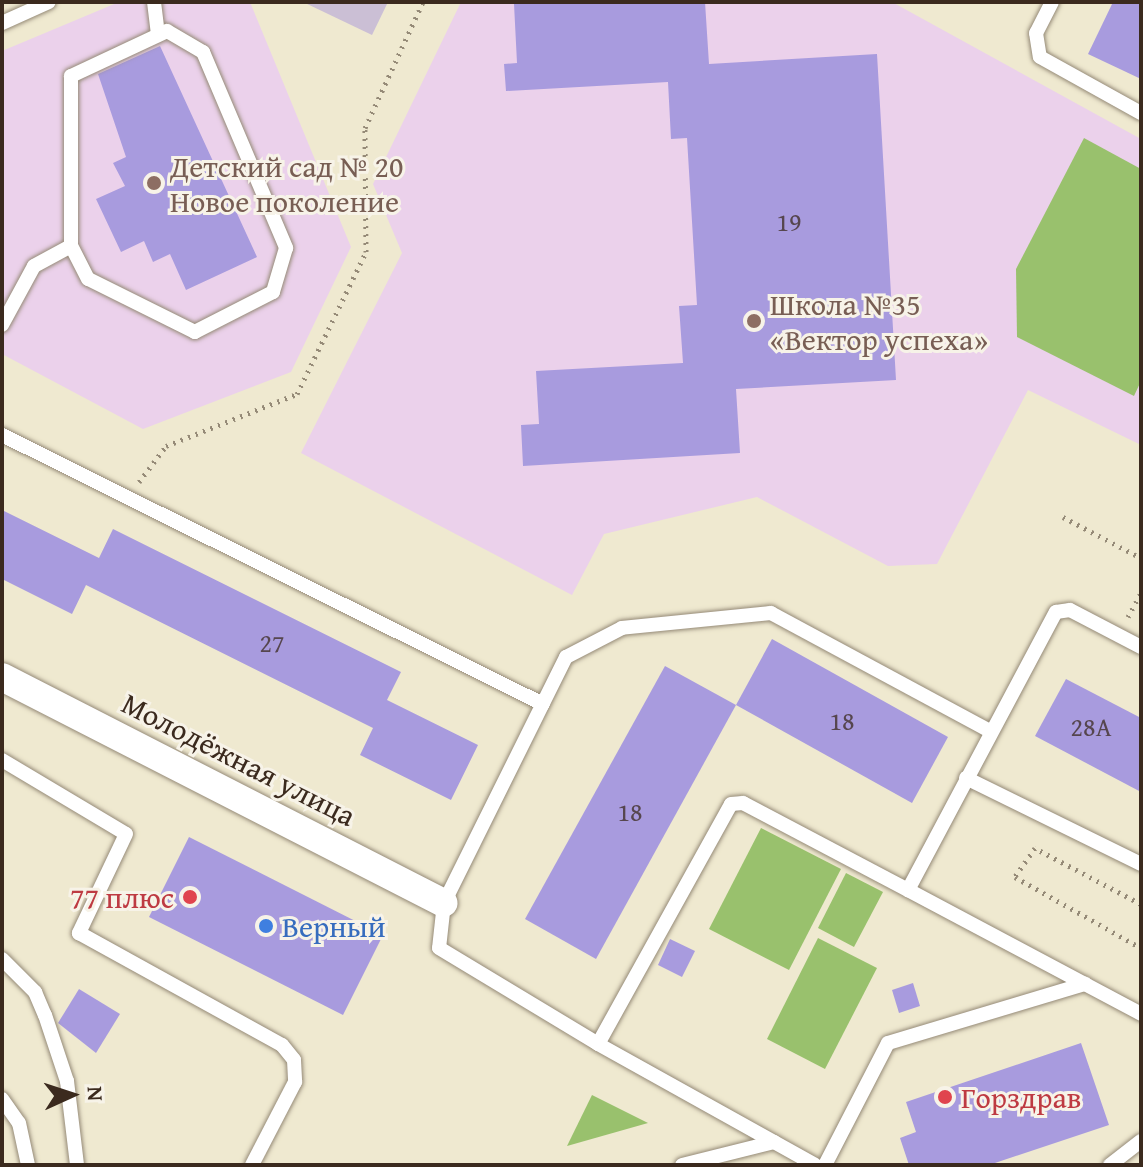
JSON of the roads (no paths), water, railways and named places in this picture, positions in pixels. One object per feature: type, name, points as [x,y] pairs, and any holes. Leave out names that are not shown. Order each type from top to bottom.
[{"type":"street","name":"Молодёжная улица","points":[[2,677],[444,903]]},
{"type":"lane","points":[[2,23],[49,2]]},
{"type":"lane","points":[[154,2],[158,35]]},
{"type":"lane","points":[[1052,2],[1036,33],[1040,57],[1141,113]]},
{"type":"lane","points":[[180,33],[203,52],[286,248],[283,273],[267,297],[190,332],[88,279],[71,246],[69,82],[79,69],[158,35],[180,33]]},
{"type":"lane","points":[[2,325],[34,266],[71,246]]},
{"type":"lane","points":[[2,435],[543,704]]},
{"type":"lane","points":[[908,890],[1056,612],[1070,610],[1141,647]]},
{"type":"lane","points":[[815,1165],[445,958],[438,936],[444,903],[566,657],[622,628],[771,613],[990,731]]},
{"type":"lane","points":[[2,760],[126,834],[79,933],[282,1045],[294,1060],[295,1082],[252,1165]]},
{"type":"lane","points":[[966,778],[1141,864]]},
{"type":"lane","points":[[598,1044],[731,804],[743,803],[1141,1014]]},
{"type":"lane","points":[[2,959],[35,992],[45,1015],[67,1081],[77,1165]]},
{"type":"lane","points":[[825,1165],[888,1043],[1085,984]]},
{"type":"lane","points":[[2,1099],[19,1123],[28,1165]]},
{"type":"lane","points":[[1110,1165],[1141,1141]]},
{"type":"lane","points":[[682,1165],[774,1142]]},
{"type":"place","name":"Детский сад № 20 Новое поколение","points":[[154,183]]},
{"type":"place","name":"Школа №35 «Вектор успеха»","points":[[754,321]]},
{"type":"place","name":"77 плюс","points":[[190,897]]},
{"type":"place","name":"Верный","points":[[266,926]]},
{"type":"place","name":"Горздрав","points":[[945,1097]]}]
